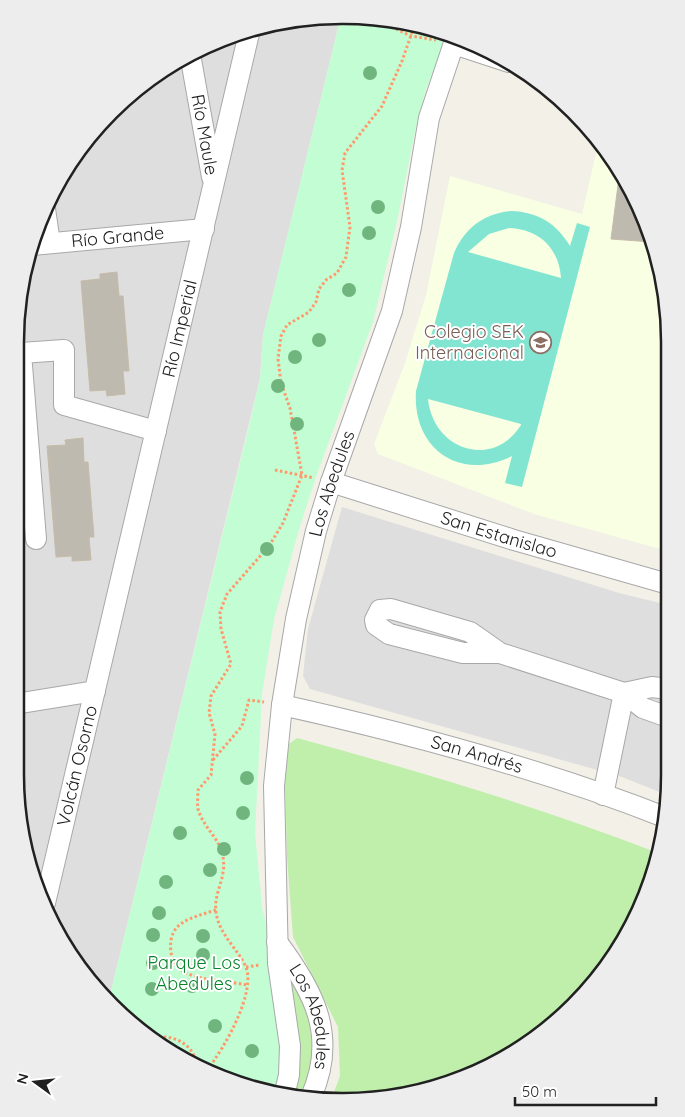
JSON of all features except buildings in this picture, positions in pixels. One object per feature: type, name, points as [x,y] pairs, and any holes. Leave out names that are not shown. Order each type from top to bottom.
[{"type":"street","name":"Río Imperial","points":[[110,628],[248,39]]},
{"type":"street","name":"Los Abedules","points":[[286,1088],[289,1075],[290,1046],[276,942],[274,786],[282,705],[296,619],[316,531],[331,482],[392,310],[411,227],[428,118],[454,44]]},
{"type":"street","name":"Río Maule","points":[[191,62],[213,186]]},
{"type":"street","name":"Río Grande","points":[[41,244],[204,229]]},
{"type":"street","points":[[24,353],[64,350],[64,405],[156,432]]},
{"type":"street","points":[[24,380],[36,539]]},
{"type":"street","name":"San Estanislao","points":[[331,482],[495,534],[661,580]]},
{"type":"street","points":[[500,653],[463,653],[388,634],[376,625],[376,615],[380,610],[391,609],[470,632],[500,653],[624,693],[643,708],[661,714]]},
{"type":"street","name":"Volcán Osorno","points":[[47,894],[110,628]]},
{"type":"street","points":[[624,693],[652,687],[661,688]]},
{"type":"street","points":[[24,703],[95,691]]},
{"type":"street","points":[[603,795],[624,693]]},
{"type":"street","name":"San Andrés","points":[[282,705],[458,751],[603,795],[659,815]]},
{"type":"street","name":"Los Abedules","points":[[276,942],[310,990],[316,1005],[322,1032],[323,1054],[320,1077],[313,1092]]},
{"type":"path","points":[[396,29],[411,36],[436,38]]},
{"type":"path","points":[[211,1064],[233,1031],[247,985],[246,967],[218,924],[216,910],[225,873],[220,849],[198,809],[198,790],[211,775],[213,760],[215,734],[208,713],[211,696],[231,664],[221,629],[220,612],[227,594],[270,546],[283,523],[302,475],[290,408],[281,383],[278,359],[281,336],[287,325],[309,312],[316,302],[318,289],[326,280],[337,273],[346,257],[350,227],[342,170],[345,152],[382,106],[412,32]]},
{"type":"path","points":[[275,470],[331,482]]},
{"type":"path","points":[[213,760],[242,726],[249,700],[282,705]]},
{"type":"path","points":[[216,910],[186,920],[174,929],[170,943],[172,960],[184,972],[247,985]]},
{"type":"path","points":[[161,1037],[172,1036],[186,1044],[193,1056]]},
{"type":"shaded area","points":[[339,24],[263,335],[260,378],[110,993],[77,952],[66,934],[41,877],[26,816],[24,795],[24,322],[30,280],[48,221],[66,183],[77,165],[103,132],[132,103],[165,77],[221,48],[280,30],[301,26]]},
{"type":"shaded area","name":"Colegio SEK Internacional","points":[[597,150],[619,183],[637,221],[650,260],[659,301],[661,322],[660,549],[534,514],[378,454],[374,444],[405,363],[426,295],[450,176],[582,214]]},
{"type":"shaded area","points":[[511,211],[538,216],[559,231],[570,246],[577,223],[590,227],[522,487],[505,483],[512,456],[493,463],[474,465],[458,462],[443,455],[431,444],[422,429],[417,412],[416,391],[454,253],[464,236],[476,224],[492,215]],"holes":[[[509,228],[530,232],[546,242],[556,258],[561,278],[468,252],[489,234]],[[428,399],[521,424],[521,425],[509,439],[495,447],[481,450],[466,448],[452,442],[441,431],[432,417]]]},
{"type":"shaded area","points":[[342,507],[619,593],[661,603],[661,793],[622,777],[310,689],[303,676],[308,629]]},
{"type":"green space","name":"Parque Los Abedules","points":[[339,24],[384,26],[446,41],[426,89],[373,322],[317,474],[300,526],[274,619],[262,694],[255,833],[262,907],[271,945],[281,1021],[279,1087],[221,1069],[183,1051],[148,1027],[110,993],[251,418],[260,378],[263,335]]},
{"type":"green space","points":[[297,738],[388,763],[569,820],[652,851],[637,896],[608,952],[568,1000],[537,1027],[502,1051],[464,1069],[405,1087],[363,1093],[334,1093],[340,1076],[338,1027],[293,937],[287,857],[285,781],[289,744]]},
{"type":"green space","points":[[285,966],[309,1015],[313,1058],[303,1091],[296,1090],[300,1066],[295,1013]]},
{"type":"place","name":"Colegio SEK Internacional","points":[[540,342]]}]
